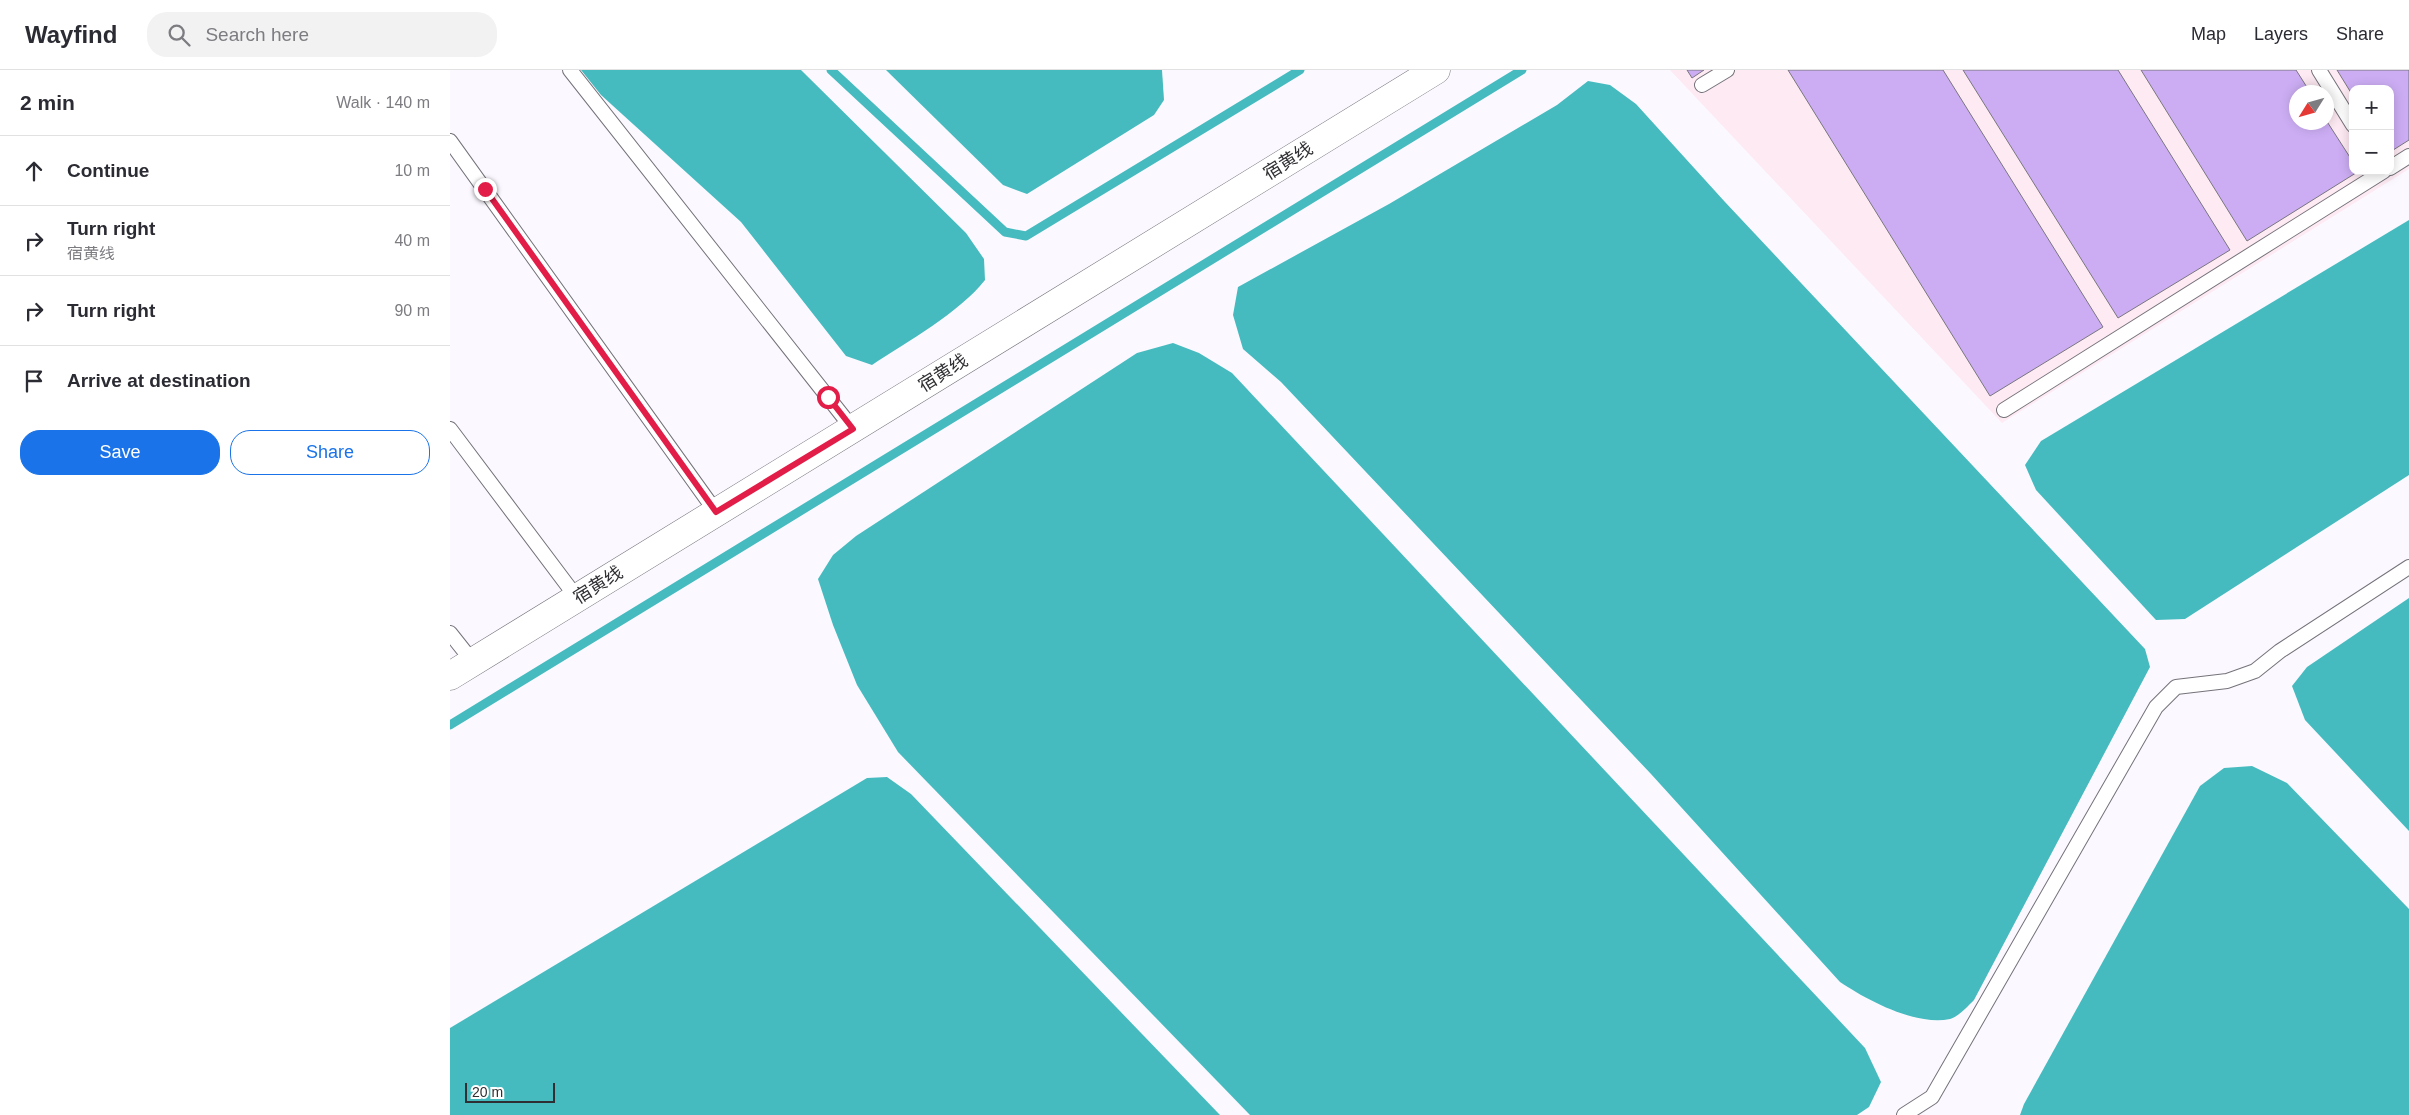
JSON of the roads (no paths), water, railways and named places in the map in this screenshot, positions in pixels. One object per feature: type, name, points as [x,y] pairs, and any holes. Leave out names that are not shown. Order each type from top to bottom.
[{"type":"main road","name":"宿黄线","points":[[450,676],[1436,70]]},
{"type":"lane","points":[[570,70],[853,429]]},
{"type":"lane","points":[[1702,85],[1727,70]]},
{"type":"lane","points":[[2319,70],[2349,119]]},
{"type":"lane","points":[[450,141],[716,512]]},
{"type":"lane","points":[[2394,165],[2409,156]]},
{"type":"lane","points":[[2004,410],[2379,175]]},
{"type":"lane","points":[[450,429],[577,598]]},
{"type":"lane","points":[[1904,1115],[1932,1097],[2156,707],[2176,687],[2227,681],[2255,671],[2280,651],[2409,567]]},
{"type":"lane","points":[[450,633],[473,662]]},
{"type":"water","points":[[581,70],[801,70],[966,233],[984,259],[985,280],[962,304],[872,365],[846,356],[741,222],[601,95]]},
{"type":"water","points":[[886,70],[1162,70],[1164,100],[1154,115],[1027,194],[1003,185]]},
{"type":"water","points":[[1588,81],[1610,85],[1636,104],[1725,202],[2145,649],[2150,667],[1974,1000],[1953,1018],[1936,1020],[1907,1015],[1877,1003],[1840,982],[1651,774],[1281,382],[1243,349],[1233,315],[1238,287],[1389,204],[1557,105]]},
{"type":"water","points":[[2409,220],[2409,475],[2185,619],[2156,620],[2036,490],[2025,465],[2041,441]]},
{"type":"water","points":[[1173,343],[1199,353],[1232,373],[1865,1048],[1881,1082],[1869,1107],[1857,1115],[1250,1115],[898,752],[857,685],[833,625],[818,579],[833,555],[856,536],[1137,353]]},
{"type":"water","points":[[2409,598],[2409,831],[2305,720],[2292,686],[2307,667]]},
{"type":"water","points":[[2252,766],[2287,783],[2409,909],[2409,1115],[2020,1115],[2024,1104],[2200,786],[2224,768]]},
{"type":"water","points":[[887,777],[911,794],[1220,1115],[450,1115],[450,1028],[867,778]]},
{"type":"waterway","points":[[831,70],[1005,232],[1026,236],[1300,70]]},
{"type":"waterway","points":[[450,725],[1522,70]]}]
